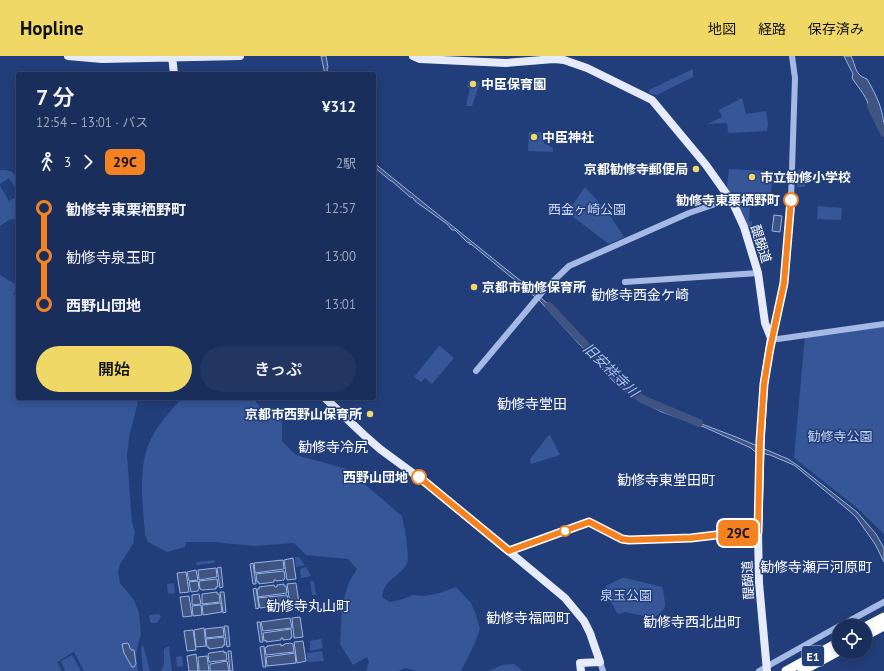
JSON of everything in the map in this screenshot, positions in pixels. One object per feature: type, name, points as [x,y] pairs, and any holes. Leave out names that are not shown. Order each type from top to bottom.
[{"type":"highway","points":[[872,630],[880,624]]},
{"type":"highway","name":"E1","points":[[786,671],[832,646]]},
{"type":"highway","name":"E1","points":[[802,671],[832,655]]},
{"type":"main road","points":[[68,56],[102,59],[240,56]]},
{"type":"main road","name":"醍醐道","points":[[413,56],[420,59],[488,63],[554,59],[564,60],[587,68],[652,100],[706,165],[730,199],[744,227],[758,272],[765,323],[771,338],[764,384],[760,443],[758,532],[759,583],[764,670]]},
{"type":"main road","points":[[172,57],[174,72]]},
{"type":"main road","points":[[327,400],[374,444],[433,489],[562,595],[573,606],[584,621],[590,633],[600,662],[580,663],[581,671]]},
{"type":"street","points":[[792,56],[795,78],[791,199],[784,283],[771,338],[778,339],[884,324]]},
{"type":"street","points":[[476,371],[541,294],[564,270],[577,262],[689,213],[730,199]]},
{"type":"street","points":[[625,282],[758,272]]},
{"type":"street","points":[[592,523],[622,539],[629,540],[691,538],[733,533],[758,532]]},
{"type":"street","points":[[852,619],[883,602]]},
{"type":"street","points":[[764,670],[832,630]]},
{"type":"street","points":[[600,662],[603,671]]},
{"type":"green space","points":[[693,69],[693,77],[657,95],[649,92],[649,90]]},
{"type":"green space","points":[[468,81],[480,82],[472,106],[466,106],[470,88],[467,87]]},
{"type":"green space","points":[[742,98],[746,114],[766,111],[768,124],[767,131],[730,133],[728,132],[727,123],[707,124],[722,117],[719,110]]},
{"type":"green space","points":[[529,132],[541,132],[544,143],[553,148],[553,152],[528,151]]},
{"type":"green space","points":[[729,169],[770,171],[770,176],[773,176],[771,193],[767,193],[767,206],[750,206],[749,221],[752,221],[752,230],[748,230],[734,197],[727,187]]},
{"type":"green space","points":[[798,169],[806,170],[805,187],[797,187]]},
{"type":"green space","points":[[0,170],[10,171],[16,175],[16,189],[9,178],[0,184]]},
{"type":"green space","points":[[0,186],[9,201],[16,197],[16,218],[9,220],[0,226]]},
{"type":"green space","name":"西金ヶ崎公園","points":[[585,187],[607,211],[624,237],[609,244],[568,213]]},
{"type":"green space","points":[[818,206],[842,208],[841,220],[817,219]]},
{"type":"green space","points":[[0,275],[15,284],[16,288],[13,295],[16,294],[16,400],[138,400],[129,437],[127,455],[132,523],[135,532],[133,544],[120,564],[118,573],[120,583],[134,600],[139,613],[141,634],[136,656],[138,671],[84,671],[74,652],[57,662],[62,671],[0,671]]},
{"type":"green space","name":"勧修寺公園","points":[[884,324],[884,534],[856,507],[794,458],[805,335]]},
{"type":"green space","points":[[439,346],[454,358],[432,384],[425,378],[421,382],[414,377]]},
{"type":"green space","points":[[180,400],[255,400],[264,412],[273,408],[277,411],[281,419],[282,441],[296,455],[347,469],[402,516],[408,559],[404,568],[386,586],[382,597],[390,602],[413,595],[424,596],[440,593],[456,587],[471,603],[480,629],[475,643],[461,671],[416,671],[405,668],[399,671],[366,671],[369,662],[367,657],[353,665],[340,644],[342,605],[349,582],[357,569],[348,559],[306,555],[294,543],[254,546],[214,542],[186,542],[185,547],[167,552],[148,542],[145,534],[142,501],[143,467],[148,446],[154,433]]},
{"type":"green space","points":[[550,435],[560,455],[531,464],[530,459]]},
{"type":"green space","points":[[295,557],[299,557],[305,565],[296,567]]},
{"type":"green space","points":[[215,560],[214,563],[197,565],[196,562]]},
{"type":"green space","points":[[306,567],[311,576],[301,578],[300,569]]},
{"type":"green space","name":"泉玉公園","points":[[622,578],[662,587],[665,606],[662,612],[653,618],[625,612],[619,614],[617,613],[604,589],[606,586]]},
{"type":"green space","points":[[310,581],[314,582],[316,595],[312,594]]},
{"type":"green space","points":[[174,583],[175,593],[168,594],[167,584]]},
{"type":"green space","points":[[159,614],[161,617],[157,623],[151,623],[149,617],[150,615]]},
{"type":"green space","points":[[321,639],[323,648],[310,651],[310,641]]},
{"type":"green space","points":[[143,645],[150,671],[143,671],[141,648]]},
{"type":"green space","points":[[169,646],[172,671],[161,671],[164,664],[164,649]]},
{"type":"green space","points":[[322,651],[324,661],[307,662],[307,653]]},
{"type":"green space","points":[[72,655],[81,671],[65,671],[61,661]]},
{"type":"green space","points":[[182,656],[183,666],[177,667],[176,657]]},
{"type":"green space","points":[[514,664],[523,671],[489,671],[502,665]]},
{"type":"shaded area","points":[[321,56],[326,56],[328,72],[325,72]]},
{"type":"shaded area","points":[[844,56],[851,56],[860,75],[867,79],[881,109],[884,129],[882,121],[870,111],[865,97],[852,78],[853,74]]},
{"type":"shaded area","points":[[376,165],[537,294],[554,310],[560,319],[572,330],[576,337],[603,367],[623,385],[645,401],[736,437],[788,459],[797,465],[857,512],[876,534],[884,548],[884,562],[875,544],[856,517],[794,465],[770,455],[754,451],[751,448],[704,427],[662,412],[640,401],[616,384],[539,300],[471,244],[470,245],[470,243],[467,242],[455,230],[452,230],[447,224],[415,201],[376,169]]},
{"type":"shaded area","points":[[774,215],[782,216],[780,232],[772,231]]},
{"type":"shaded area","points":[[293,558],[296,579],[287,580],[284,560]]},
{"type":"shaded area","points":[[283,560],[284,569],[255,573],[254,563]]},
{"type":"shaded area","points":[[253,563],[256,584],[253,584],[250,564]]},
{"type":"shaded area","points":[[221,567],[223,587],[220,588],[217,568]]},
{"type":"shaded area","points":[[216,568],[217,577],[199,580],[198,570]]},
{"type":"shaded area","points":[[196,570],[198,580],[189,581],[187,572]]},
{"type":"shaded area","points":[[284,571],[284,580],[274,580],[274,582],[259,584],[259,582],[257,582],[256,574]]},
{"type":"shaded area","points":[[186,572],[189,592],[180,593],[177,573]]},
{"type":"shaded area","points":[[217,579],[218,587],[216,587],[216,589],[200,589],[199,581]]},
{"type":"shaded area","points":[[198,581],[198,591],[191,592],[189,582]]},
{"type":"shaded area","points":[[296,583],[299,603],[290,604],[287,584]]},
{"type":"shaded area","points":[[284,584],[284,586],[286,586],[287,593],[258,597],[257,589],[259,589],[259,587],[274,585],[277,587],[277,585]]},
{"type":"shaded area","points":[[256,588],[259,608],[256,609],[253,589]]},
{"type":"shaded area","points":[[217,592],[217,594],[219,594],[220,602],[202,604],[202,594]]},
{"type":"shaded area","points":[[220,592],[224,592],[226,612],[223,613]]},
{"type":"shaded area","points":[[199,594],[201,604],[192,605],[192,595]]},
{"type":"shaded area","points":[[287,595],[289,604],[260,608],[258,598]]},
{"type":"shaded area","points":[[189,596],[192,616],[183,617],[180,597]]},
{"type":"shaded area","points":[[221,603],[222,612],[203,615],[202,605]]},
{"type":"shaded area","points":[[201,605],[202,615],[193,616],[192,606]]},
{"type":"shaded area","points":[[300,617],[303,637],[294,638],[292,618]]},
{"type":"shaded area","points":[[290,618],[292,628],[263,631],[261,622]]},
{"type":"shaded area","points":[[257,622],[260,622],[263,642],[260,642]]},
{"type":"shaded area","points":[[224,626],[228,626],[230,646],[227,647]]},
{"type":"shaded area","points":[[223,627],[224,636],[206,638],[205,629]]},
{"type":"shaded area","points":[[204,628],[206,646],[196,647],[194,630]]},
{"type":"shaded area","points":[[291,629],[291,639],[283,640],[283,638],[281,638],[281,640],[264,641],[263,633]]},
{"type":"shaded area","points":[[193,630],[196,650],[187,651],[184,631]]},
{"type":"shaded area","points":[[224,637],[225,645],[223,645],[223,647],[209,649],[209,647],[207,647],[206,639]]},
{"type":"shaded area","points":[[303,641],[306,661],[297,663],[294,642]]},
{"type":"shaded area","points":[[128,643],[131,650],[134,650],[136,664],[134,667],[132,667],[124,653],[122,644]]},
{"type":"shaded area","points":[[291,643],[293,644],[294,652],[266,655],[265,648],[267,646],[281,644],[281,646]]},
{"type":"shaded area","points":[[264,646],[266,667],[263,667],[260,647]]},
{"type":"shaded area","points":[[224,651],[224,653],[226,652],[227,660],[209,662],[209,653]]},
{"type":"shaded area","points":[[228,651],[231,651],[233,671],[230,671]]},
{"type":"shaded area","points":[[295,653],[296,663],[267,666],[266,657]]},
{"type":"shaded area","points":[[196,654],[198,671],[189,671],[187,656]]},
{"type":"shaded area","points":[[207,656],[209,671],[199,671],[198,657]]},
{"type":"shaded area","points":[[227,661],[229,671],[210,671],[210,664]]},
{"type":"waterway","points":[[871,106],[884,133]]},
{"type":"waterway","name":"旧安祥寺川","points":[[549,306],[623,385],[642,399],[699,423]]},
{"type":"bus line","name":"29C","points":[[419,477],[509,551],[589,522],[610,534],[629,540],[691,538],[733,533],[758,532],[760,441],[764,384],[774,323],[784,283],[791,200]]},
{"type":"place","name":"中臣保育園","points":[[473,84]]},
{"type":"place","name":"中臣神社","points":[[534,137]]},
{"type":"place","name":"京都勧修寺郵便局","points":[[696,169]]},
{"type":"place","name":"市立勧修小学校","points":[[752,177]]},
{"type":"place","name":"勧修寺東栗栖野町","points":[[791,200]]},
{"type":"place","name":"京都市勧修保育所","points":[[474,287]]},
{"type":"place","name":"京都市西野山保育所","points":[[370,414]]},
{"type":"place","name":"西野山団地","points":[[419,477]]},
{"type":"district","name":"勧修寺西金ケ崎","points":[[640,295]]},
{"type":"district","name":"勧修寺堂田","points":[[532,404]]},
{"type":"district","name":"勧修寺冷尻","points":[[333,447]]},
{"type":"district","name":"勧修寺東堂田町","points":[[666,480]]},
{"type":"district","name":"勧修寺瀬戸河原町","points":[[816,567]]},
{"type":"district","name":"勧修寺丸山町","points":[[308,606]]},
{"type":"district","name":"勧修寺福岡町","points":[[528,618]]},
{"type":"district","name":"勧修寺西北出町","points":[[692,622]]}]
